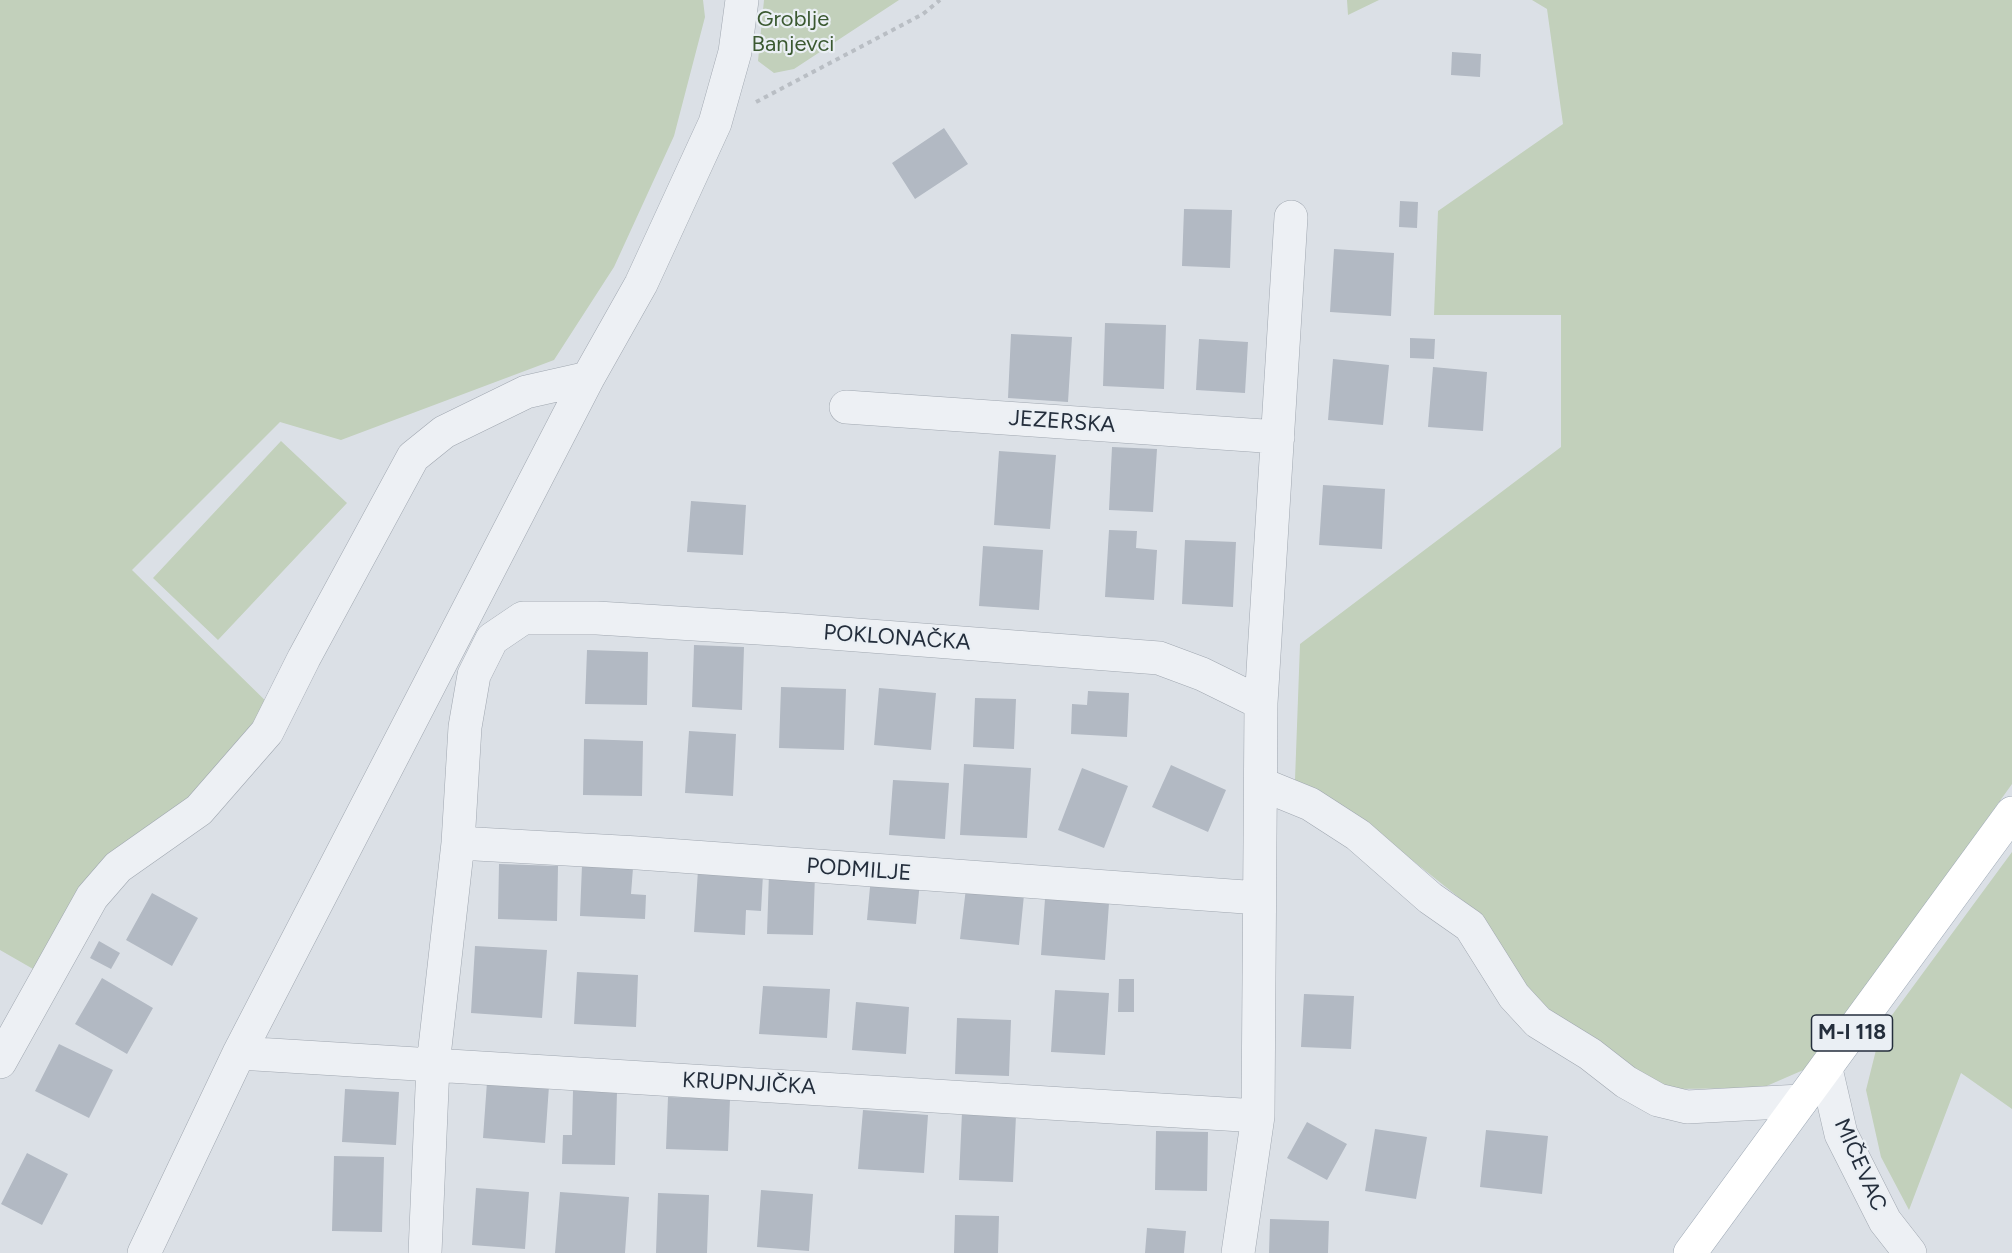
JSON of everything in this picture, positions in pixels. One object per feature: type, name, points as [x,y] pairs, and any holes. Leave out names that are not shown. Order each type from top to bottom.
[{"type":"main road","name":"M-I 118","points":[[1690,1253],[2012,813]]},
{"type":"street","points":[[155,1251],[239,1053],[588,378],[641,284],[715,123],[735,52],[742,0]]},
{"type":"street","points":[[1238,1253],[1258,1116],[1261,703],[1291,217]]},
{"type":"street","points":[[0,1062],[92,897],[118,867],[199,810],[267,732],[304,658],[413,458],[444,432],[526,392],[588,378]]},
{"type":"street","name":"JEZERSKA","points":[[846,407],[1278,437]]},
{"type":"street","name":"POKLONAČKA","points":[[459,843],[465,727],[474,675],[492,639],[523,618],[597,618],[791,630],[1159,658],[1202,674],[1261,703]]},
{"type":"street","points":[[1261,784],[1310,804],[1358,835],[1430,898],[1470,926],[1514,996],[1538,1022],[1590,1054],[1626,1083],[1658,1100],[1687,1107],[1802,1101]]},
{"type":"street","points":[[425,1253],[433,1065],[459,843]]},
{"type":"street","name":"PODMILJE","points":[[459,843],[638,853],[1259,898]]},
{"type":"street","name":"KRUPNJIČKA","points":[[239,1053],[1258,1116]]},
{"type":"street","name":"MIČEVAC","points":[[1826,1069],[1841,1134],[1885,1221],[1910,1253]]},
{"type":"path","points":[[715,123],[923,14],[940,0]]},
{"type":"green space","points":[[0,0],[703,0],[705,17],[674,136],[614,267],[554,360],[341,440],[280,422],[132,570],[277,712],[118,867],[47,977],[0,950]]},
{"type":"green space","name":"Groblje Banjevci","points":[[764,0],[899,0],[794,69],[774,73],[758,61]]},
{"type":"green space","points":[[1347,0],[1379,0],[1348,15]]},
{"type":"green space","points":[[1532,0],[2012,0],[2012,784],[1808,1068],[1762,1088],[1667,1089],[1575,1030],[1533,996],[1477,912],[1362,820],[1295,780],[1300,644],[1561,447],[1561,315],[1434,315],[1438,211],[1563,124],[1547,9]]},
{"type":"green space","points":[[281,441],[347,503],[218,640],[153,578]]},
{"type":"green space","points":[[2012,852],[2012,1109],[1961,1073],[1909,1210],[1881,1157],[1866,1090],[1881,1030]]},
{"type":"building","points":[[1452,52],[1481,54],[1480,77],[1451,75]]},
{"type":"building","points":[[944,128],[968,164],[915,199],[892,163]]},
{"type":"building","points":[[1400,201],[1418,202],[1417,228],[1399,227]]},
{"type":"building","points":[[1184,209],[1232,210],[1230,268],[1182,266]]},
{"type":"building","points":[[1334,249],[1394,253],[1391,316],[1330,312]]},
{"type":"building","points":[[1105,323],[1166,325],[1164,389],[1103,386]]},
{"type":"building","points":[[1011,334],[1072,337],[1068,402],[1008,398]]},
{"type":"building","points":[[1410,338],[1435,339],[1434,359],[1410,358]]},
{"type":"building","points":[[1199,339],[1248,342],[1245,393],[1196,390]]},
{"type":"building","points":[[1333,359],[1389,365],[1383,425],[1328,420]]},
{"type":"building","points":[[1433,367],[1487,372],[1483,431],[1428,427]]},
{"type":"building","points":[[1112,447],[1157,449],[1153,512],[1109,510]]},
{"type":"building","points":[[999,451],[1056,455],[1050,529],[994,525]]},
{"type":"building","points":[[1323,485],[1385,489],[1382,549],[1319,545]]},
{"type":"building","points":[[691,501],[746,505],[743,555],[687,552]]},
{"type":"building","points":[[1109,530],[1137,531],[1136,548],[1157,550],[1154,600],[1105,597]]},
{"type":"building","points":[[1185,540],[1236,542],[1233,607],[1182,604]]},
{"type":"building","points":[[983,546],[1043,550],[1039,610],[979,606]]},
{"type":"building","points":[[694,645],[744,647],[742,710],[692,707]]},
{"type":"building","points":[[587,650],[648,652],[647,705],[585,704]]},
{"type":"building","points":[[781,687],[846,689],[844,750],[779,748]]},
{"type":"building","points":[[879,688],[936,693],[931,750],[874,745]]},
{"type":"building","points":[[1088,691],[1129,693],[1127,737],[1071,734],[1072,704],[1087,705]]},
{"type":"building","points":[[975,698],[1016,699],[1014,749],[973,747]]},
{"type":"building","points":[[689,731],[736,734],[733,796],[685,793]]},
{"type":"building","points":[[584,739],[643,741],[642,796],[583,795]]},
{"type":"building","points":[[964,764],[1031,768],[1027,838],[960,835]]},
{"type":"building","points":[[1171,765],[1226,790],[1208,832],[1152,807]]},
{"type":"building","points":[[1082,768],[1128,786],[1104,848],[1058,830]]},
{"type":"building","points":[[893,780],[949,783],[945,839],[889,835]]},
{"type":"building","points":[[499,864],[558,866],[557,921],[498,919]]},
{"type":"building","points":[[582,865],[633,868],[631,894],[646,895],[645,919],[580,916]]},
{"type":"building","points":[[698,870],[763,874],[761,911],[746,910],[745,935],[694,932]]},
{"type":"building","points":[[769,873],[815,874],[813,935],[767,934]]},
{"type":"building","points":[[871,876],[920,881],[916,924],[867,920]]},
{"type":"building","points":[[966,888],[1024,895],[1019,945],[960,939]]},
{"type":"building","points":[[152,893],[198,918],[172,966],[126,940]]},
{"type":"building","points":[[1045,899],[1109,903],[1105,960],[1041,955]]},
{"type":"building","points":[[99,941],[120,953],[111,969],[90,958]]},
{"type":"building","points":[[475,946],[547,950],[542,1018],[471,1013]]},
{"type":"building","points":[[577,972],[638,975],[636,1027],[574,1024]]},
{"type":"building","points":[[102,978],[153,1008],[127,1054],[75,1024]]},
{"type":"building","points":[[1119,979],[1134,979],[1134,1012],[1118,1012]]},
{"type":"building","points":[[763,986],[830,989],[827,1038],[759,1034]]},
{"type":"building","points":[[1055,990],[1109,993],[1105,1055],[1051,1052]]},
{"type":"building","points":[[1304,994],[1354,996],[1351,1049],[1301,1047]]},
{"type":"building","points":[[856,1002],[909,1007],[906,1054],[852,1050]]},
{"type":"building","points":[[957,1018],[1011,1020],[1009,1076],[955,1074]]},
{"type":"building","points":[[59,1044],[113,1070],[89,1118],[35,1091]]},
{"type":"building","points":[[487,1082],[549,1086],[545,1143],[483,1138]]},
{"type":"building","points":[[345,1089],[399,1092],[396,1145],[342,1142]]},
{"type":"building","points":[[573,1090],[617,1092],[615,1165],[562,1164],[563,1135],[572,1135]]},
{"type":"building","points":[[668,1097],[730,1099],[728,1151],[666,1149]]},
{"type":"building","points":[[863,1110],[928,1115],[924,1173],[858,1169]]},
{"type":"building","points":[[962,1112],[1016,1115],[1013,1182],[959,1180]]},
{"type":"building","points":[[1307,1122],[1347,1144],[1327,1180],[1287,1158]]},
{"type":"building","points":[[1375,1129],[1427,1137],[1416,1199],[1365,1191]]},
{"type":"building","points":[[1486,1130],[1548,1136],[1542,1194],[1480,1187]]},
{"type":"building","points":[[1156,1131],[1208,1132],[1207,1191],[1155,1190]]},
{"type":"building","points":[[27,1153],[68,1174],[42,1225],[1,1204]]},
{"type":"building","points":[[334,1156],[384,1157],[382,1232],[332,1231]]},
{"type":"building","points":[[476,1188],[529,1192],[525,1249],[472,1245]]},
{"type":"building","points":[[761,1190],[813,1194],[809,1251],[757,1247]]},
{"type":"building","points":[[560,1192],[629,1197],[625,1253],[555,1253]]},
{"type":"building","points":[[658,1193],[709,1195],[707,1253],[656,1253]]},
{"type":"building","points":[[955,1215],[999,1216],[998,1253],[954,1253]]},
{"type":"building","points":[[1270,1219],[1329,1221],[1328,1253],[1269,1253]]},
{"type":"building","points":[[1147,1228],[1186,1231],[1184,1253],[1145,1253]]}]
